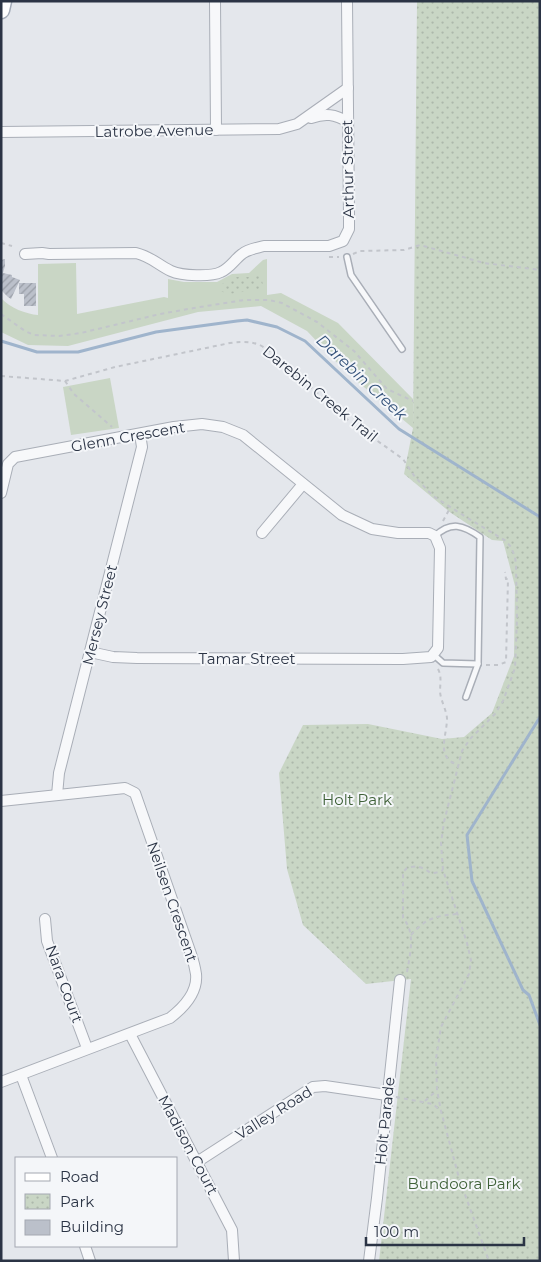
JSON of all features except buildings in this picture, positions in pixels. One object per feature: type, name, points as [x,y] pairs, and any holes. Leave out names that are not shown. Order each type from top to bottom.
[{"type":"main road","points":[[1,10],[3,1]]},
{"type":"street","points":[[215,1],[216,130]]},
{"type":"street","name":"Arthur Street","points":[[25,254],[42,252],[50,254],[136,254],[149,257],[175,272],[208,274],[225,270],[242,254],[255,248],[264,246],[328,246],[339,244],[343,241],[349,229],[347,1]]},
{"type":"street","name":"Latrobe Avenue","points":[[1,132],[279,129],[292,126],[305,119],[348,88]]},
{"type":"street","name":"Latrobe Avenue","points":[[305,119],[327,114],[348,122]]},
{"type":"street","name":"Glenn Crescent","points":[[1,492],[8,464],[15,457],[174,427],[202,424],[223,427],[243,436],[342,515],[372,529],[398,533],[429,533],[435,536]]},
{"type":"street","name":"Mersey Street","points":[[57,795],[59,774],[142,447],[140,434]]},
{"type":"street","points":[[262,533],[303,484]]},
{"type":"street","points":[[434,655],[438,648],[440,548],[435,536]]},
{"type":"street","name":"Tamar Street","points":[[90,652],[112,658],[403,659],[434,655]]},
{"type":"street","name":"Neilsen Crescent","points":[[1,801],[125,788],[135,794],[197,976],[192,996],[182,1009],[170,1018],[1,1082]]},
{"type":"street","name":"Nara Court","points":[[45,919],[47,941],[87,1048]]},
{"type":"street","name":"Holt Parade","points":[[369,1261],[387,1095],[403,979]]},
{"type":"street","name":"Madison Court","points":[[130,1034],[232,1230],[234,1261]]},
{"type":"street","points":[[21,1075],[52,1157]]},
{"type":"street","name":"Valley Road","points":[[197,1162],[313,1087],[325,1086],[387,1095]]},
{"type":"street","points":[[85,1247],[90,1261]]},
{"type":"lane","points":[[347,257],[351,275],[402,349]]},
{"type":"lane","points":[[435,536],[444,528],[454,526],[473,532],[480,537],[478,664],[466,697]]},
{"type":"lane","points":[[434,655],[443,663],[478,664]]},
{"type":"path","points":[[1,243],[12,246]]},
{"type":"path","points":[[322,257],[347,257],[360,251],[404,250],[420,245],[484,263],[540,270]]},
{"type":"path","points":[[1,314],[34,335],[59,336],[81,333],[194,308],[244,300],[270,300],[282,303],[317,322],[354,351],[387,389],[413,401]]},
{"type":"path","name":"Darebin Creek Trail","points":[[1,376],[65,381],[115,367],[230,343],[244,341],[257,343],[282,362],[348,420],[402,459],[433,496],[506,541],[511,547],[516,565],[517,619],[515,668],[503,701],[495,714],[470,739],[462,752],[444,822],[442,843],[443,870],[471,960],[469,974],[441,1027],[436,1059],[437,1090],[459,1178],[488,1261]]},
{"type":"path","points":[[65,381],[74,394],[114,428],[119,438]]},
{"type":"path","points":[[440,525],[450,507]]},
{"type":"path","points":[[478,664],[498,665],[506,662],[508,579],[506,579],[505,572]]},
{"type":"path","points":[[437,668],[440,672],[440,694],[447,718],[443,747],[445,754],[452,763],[458,766]]},
{"type":"path","points":[[403,979],[411,949],[411,934],[408,924],[403,918],[403,872],[406,868],[419,867],[435,874],[443,870]]},
{"type":"path","points":[[411,934],[420,924],[435,916],[457,914]]},
{"type":"path","points":[[425,1102],[437,1090]]},
{"type":"path","points":[[387,1095],[433,1104],[441,1111]]},
{"type":"green space","name":"Bundoora Park","points":[[417,1],[540,1],[540,1261],[379,1261],[411,979],[366,984],[303,925],[287,869],[279,773],[303,725],[368,724],[442,739],[464,737],[492,713],[514,656],[515,586],[503,541],[492,540],[451,513],[404,474],[413,428]]},
{"type":"green space","points":[[267,259],[267,295],[281,293],[338,323],[413,399],[413,428],[346,372],[307,331],[261,306],[198,312],[68,346],[28,345],[1,332],[1,298],[18,310],[38,315],[38,264],[76,263],[77,314],[164,297],[168,298],[168,279],[184,282],[217,282],[232,274],[249,273],[263,260]]},
{"type":"green space","points":[[260,272],[263,285],[261,289],[229,294],[220,291],[219,286],[233,277],[250,277]]},
{"type":"green space","points":[[110,378],[119,428],[71,435],[63,387]]},
{"type":"waterway","name":"Darebin Creek","points":[[1,341],[37,352],[78,352],[156,332],[237,321],[247,320],[277,327],[305,341],[399,429],[540,517]]},
{"type":"waterway","name":"Darebin Creek","points":[[540,717],[467,835],[472,881],[523,990],[529,995],[540,1025]]},
{"type":"park label","name":"Holt Park","points":[[357,800]]}]
